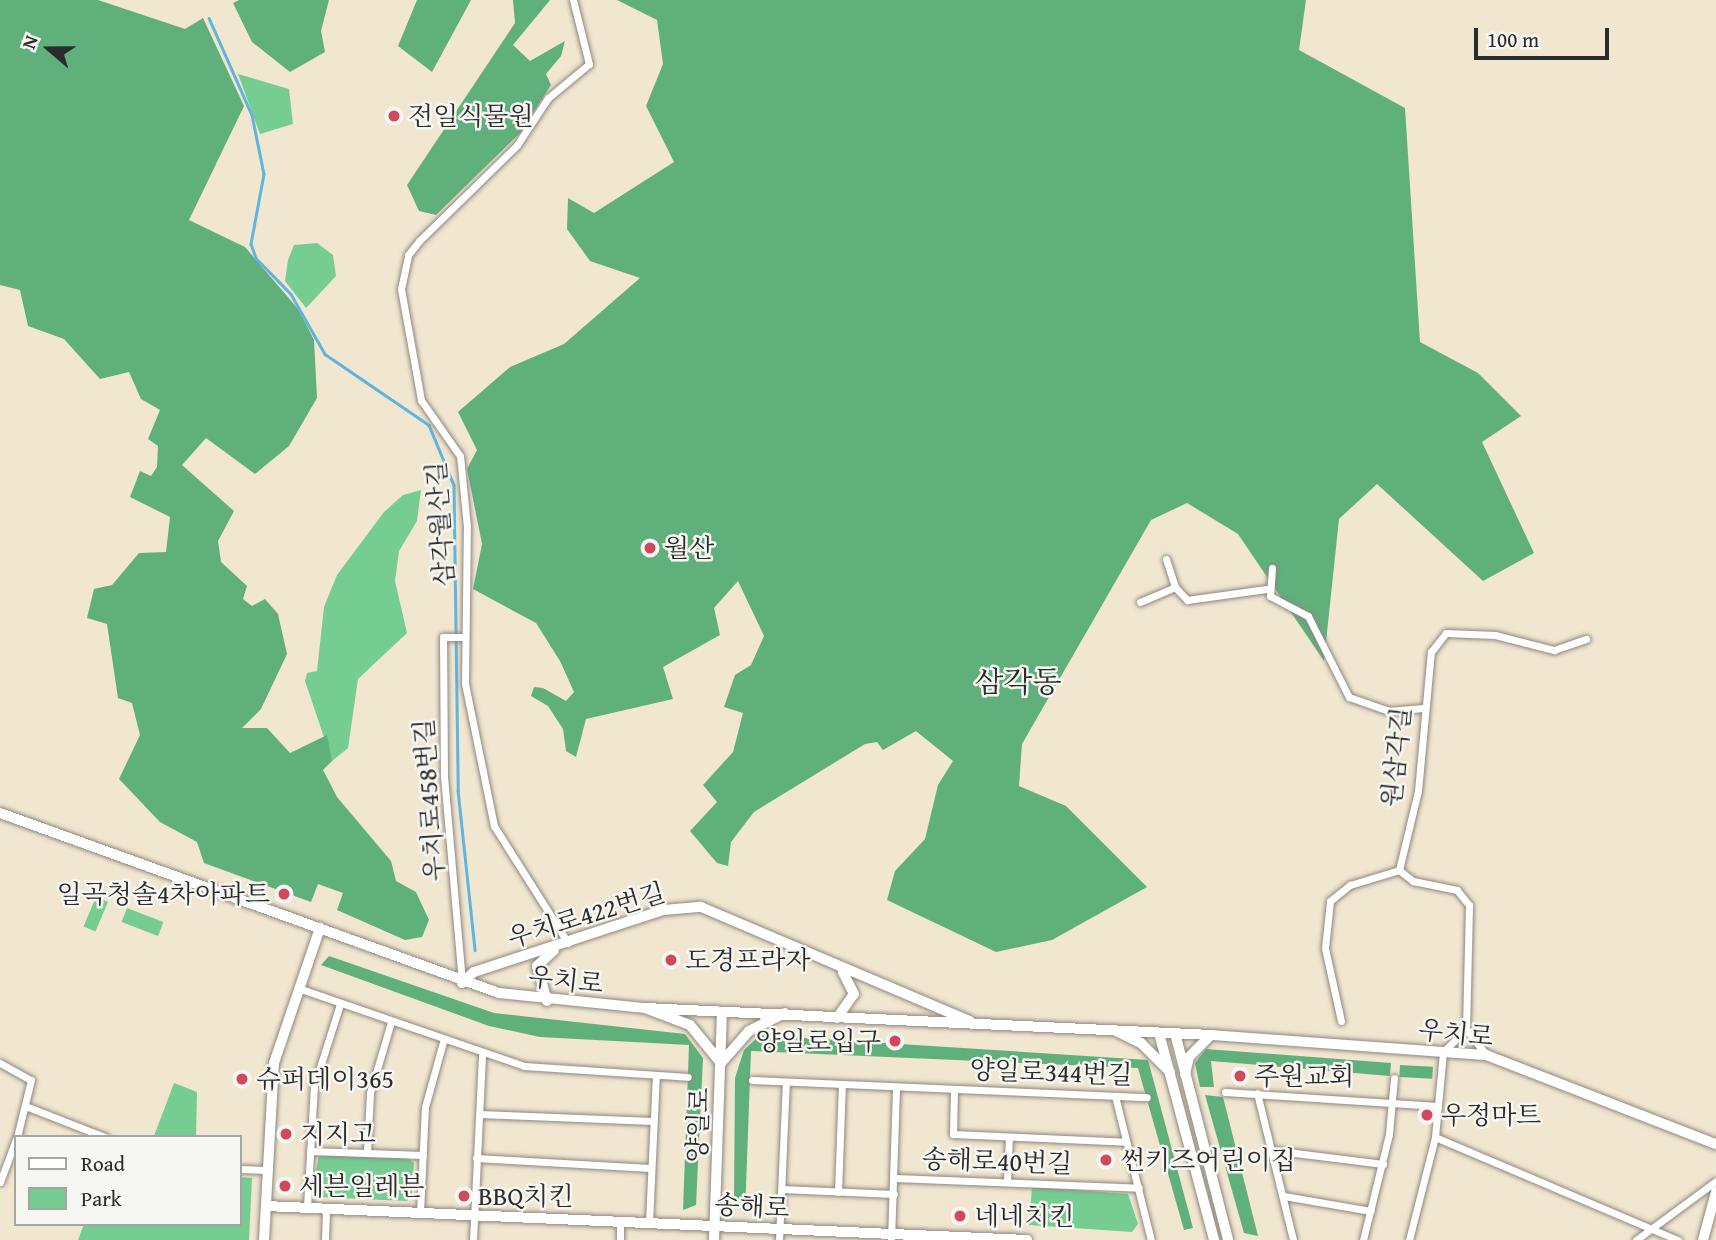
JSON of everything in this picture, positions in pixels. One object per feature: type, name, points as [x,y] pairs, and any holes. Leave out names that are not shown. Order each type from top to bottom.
[{"type":"main road","points":[[645,1008],[690,1025],[721,1063],[749,1031],[785,1013]]},
{"type":"main road","points":[[1116,1031],[1141,1043],[1170,1072]]},
{"type":"main road","points":[[1185,1074],[1189,1057],[1211,1035]]},
{"type":"street","name":"삼각월산길","points":[[564,944],[494,826],[490,784],[467,709],[460,456],[421,400],[403,277],[419,241],[517,145],[548,98],[589,64],[573,0]]},
{"type":"street","points":[[1166,559],[1175,587],[1187,600],[1266,589],[1308,616],[1334,677],[1356,703],[1389,711],[1423,708]]},
{"type":"street","points":[[1266,589],[1272,568]]},
{"type":"street","points":[[1140,602],[1175,587]]},
{"type":"street","name":"원삼각길","points":[[1399,870],[1418,791],[1423,708],[1431,652],[1446,634],[1495,635],[1554,650],[1586,639]]},
{"type":"street","name":"우치로458번길","points":[[461,983],[444,777],[443,637],[466,637]]},
{"type":"street","name":"우치로","points":[[0,813],[320,928],[461,983],[547,1001],[837,1018],[1160,1032],[1486,1055],[1716,1144]]},
{"type":"street","points":[[1341,1021],[1325,948],[1330,901],[1350,885],[1399,870],[1413,881],[1457,890],[1469,905],[1466,1029],[1486,1055]]},
{"type":"street","name":"우치로422번길","points":[[461,983],[474,972],[664,910],[701,907],[841,969],[976,1024]]},
{"type":"street","points":[[264,1240],[274,1063],[320,928]]},
{"type":"street","points":[[547,1001],[537,966],[564,944]]},
{"type":"street","points":[[837,1018],[854,994],[841,969]]},
{"type":"street","points":[[298,988],[482,1056],[553,1070],[688,1077]]},
{"type":"street","points":[[307,1207],[314,1086],[340,1004]]},
{"type":"street","name":"양일로","points":[[714,1240],[722,1012]]},
{"type":"street","points":[[367,1153],[370,1093],[391,1022]]},
{"type":"street","points":[[1409,1240],[1435,1137],[1443,1052],[1466,1029]]},
{"type":"street","points":[[1160,1032],[1213,1240]]},
{"type":"street","points":[[1175,1033],[1228,1240]]},
{"type":"street","points":[[420,1212],[428,1088],[443,1042]]},
{"type":"street","points":[[473,1240],[482,1056]]},
{"type":"street","points":[[0,1063],[31,1080],[27,1107],[17,1135]]},
{"type":"street","points":[[649,1222],[656,1075]]},
{"type":"street","points":[[1363,1240],[1383,1164],[1394,1078]]},
{"type":"street","name":"양일로344번길","points":[[752,1080],[1147,1097]]},
{"type":"street","points":[[779,1240],[786,1082]]},
{"type":"street","points":[[838,1192],[842,1084]]},
{"type":"street","name":"송해로40번길","points":[[892,1237],[896,1087]]},
{"type":"street","name":"양일로344번길","points":[[954,1090],[953,1134],[1126,1142]]},
{"type":"street","points":[[1225,1092],[1438,1106]]},
{"type":"street","points":[[1257,1093],[1293,1240]]},
{"type":"street","points":[[1115,1096],[1151,1240]]},
{"type":"street","points":[[27,1107],[100,1135]]},
{"type":"street","points":[[480,1114],[652,1121]]},
{"type":"street","points":[[1007,1182],[1009,1137]]},
{"type":"street","points":[[1435,1137],[1650,1231],[1678,1240]]},
{"type":"street","points":[[0,1182],[14,1144]]},
{"type":"street","points":[[1271,1150],[1383,1164]]},
{"type":"street","points":[[310,1151],[422,1155]]},
{"type":"street","points":[[476,1158],[650,1168]]},
{"type":"street","points":[[242,1169],[267,1170]]},
{"type":"street","name":"송해로40번길","points":[[895,1178],[1139,1188]]},
{"type":"street","points":[[1636,1240],[1716,1181]]},
{"type":"street","name":"송해로40번길","points":[[782,1189],[894,1194]]},
{"type":"street","points":[[1703,1240],[1716,1192]]},
{"type":"street","points":[[1284,1196],[1326,1198],[1371,1211]]},
{"type":"street","name":"송해로","points":[[265,1206],[780,1228],[892,1237],[1027,1240]]},
{"type":"street","points":[[325,1240],[326,1208]]},
{"type":"street","points":[[620,1222],[620,1240]]},
{"type":"green space","points":[[0,0],[98,0],[185,29],[203,18],[244,106],[189,220],[245,247],[299,310],[314,340],[317,398],[289,446],[255,474],[206,438],[182,465],[234,511],[218,541],[221,562],[247,586],[243,599],[252,606],[265,599],[278,614],[287,654],[261,709],[242,728],[267,728],[290,753],[327,735],[332,761],[323,770],[337,797],[391,861],[396,881],[416,892],[429,920],[422,937],[405,940],[337,910],[343,893],[318,884],[311,902],[204,863],[197,842],[160,822],[119,779],[140,735],[132,703],[118,698],[107,624],[87,618],[94,589],[112,585],[139,553],[166,552],[170,517],[130,497],[140,471],[151,476],[157,467],[158,446],[148,439],[160,410],[141,399],[129,372],[100,379],[64,339],[28,326],[20,290],[0,285]]},
{"type":"green space","points":[[239,0],[329,0],[321,31],[325,52],[290,72],[252,42],[233,3]]},
{"type":"green space","points":[[417,0],[471,0],[432,72],[398,46]]},
{"type":"green space","points":[[513,0],[550,0],[513,45],[530,61],[565,41],[561,56],[546,74],[551,85],[520,133],[436,215],[419,211],[407,185],[515,23]]},
{"type":"green space","points":[[617,0],[1306,0],[1299,50],[1405,108],[1420,342],[1478,373],[1521,416],[1482,442],[1534,553],[1483,581],[1377,484],[1339,519],[1324,661],[1238,534],[1187,503],[1151,520],[1022,744],[1019,786],[1066,806],[1147,887],[1052,940],[996,952],[887,900],[895,871],[925,839],[938,785],[953,761],[916,731],[883,750],[877,742],[865,744],[754,812],[731,842],[728,866],[717,863],[690,831],[717,802],[703,785],[733,752],[743,713],[724,707],[735,675],[751,665],[764,636],[738,581],[714,608],[720,635],[663,667],[673,699],[586,719],[576,757],[566,751],[563,729],[548,706],[531,696],[534,687],[543,688],[566,701],[574,692],[560,661],[536,623],[473,589],[482,544],[467,469],[477,450],[458,412],[510,367],[564,344],[640,278],[590,261],[567,229],[568,198],[594,213],[674,162],[646,106],[663,64],[657,20]]},
{"type":"green space","points":[[238,74],[289,89],[293,124],[260,134]]},
{"type":"green space","points":[[317,243],[333,255],[336,276],[306,308],[285,281],[288,260],[294,245]]},
{"type":"green space","points":[[421,490],[417,521],[399,551],[395,581],[407,633],[358,679],[348,748],[332,761],[305,681],[307,673],[317,671],[324,607],[337,575],[384,512],[403,495]]},
{"type":"green space","points":[[96,897],[108,902],[95,932],[83,926]]},
{"type":"green space","points":[[127,908],[163,922],[158,936],[122,922]]},
{"type":"green space","points":[[329,956],[494,1013],[685,1034],[703,1058],[696,1205],[683,1210],[689,1045],[540,1037],[489,1026],[321,965]]},
{"type":"green space","points":[[760,1035],[1148,1060],[1193,1228],[1184,1230],[1138,1068],[751,1051],[745,1214],[734,1202],[735,1078],[744,1050]]},
{"type":"green space","points":[[1206,1049],[1391,1063],[1390,1076],[1211,1061],[1214,1087],[1200,1087],[1195,1063]]},
{"type":"green space","points":[[1400,1065],[1433,1067],[1432,1079],[1399,1077]]},
{"type":"green space","points":[[174,1083],[197,1092],[196,1135],[154,1135]]},
{"type":"green space","points":[[1205,1095],[1223,1097],[1258,1236],[1244,1233]]},
{"type":"green space","points":[[319,1155],[408,1158],[414,1163],[412,1194],[407,1201],[318,1197],[312,1191]]},
{"type":"green space","points":[[242,1177],[252,1178],[249,1240],[78,1240],[83,1226],[242,1226]]},
{"type":"green space","points":[[1032,1187],[1128,1194],[1138,1224],[1132,1232],[1029,1225]]},
{"type":"waterway","points":[[209,18],[252,115],[264,174],[251,244],[256,258],[291,294],[325,354],[429,425],[454,485],[458,790],[475,950]]},
{"type":"place","name":"전일식물원","points":[[394,116]]},
{"type":"place","name":"월산","points":[[650,548]]},
{"type":"place","name":"일곡청솔4차아파트","points":[[284,894]]},
{"type":"place","name":"도경프라자","points":[[671,960]]},
{"type":"place","name":"양일로입구","points":[[895,1041]]},
{"type":"place","name":"주원교회","points":[[1240,1076]]},
{"type":"place","name":"슈퍼데이365","points":[[242,1079]]},
{"type":"place","name":"우정마트","points":[[1427,1115]]},
{"type":"place","name":"지지고","points":[[286,1134]]},
{"type":"place","name":"썬키즈어린이집","points":[[1106,1160]]},
{"type":"place","name":"세븐일레븐","points":[[285,1186]]},
{"type":"place","name":"BBQ치킨","points":[[464,1196]]},
{"type":"place","name":"네네치킨","points":[[960,1216]]},
{"type":"district","name":"삼각동","points":[[1018,681]]}]
